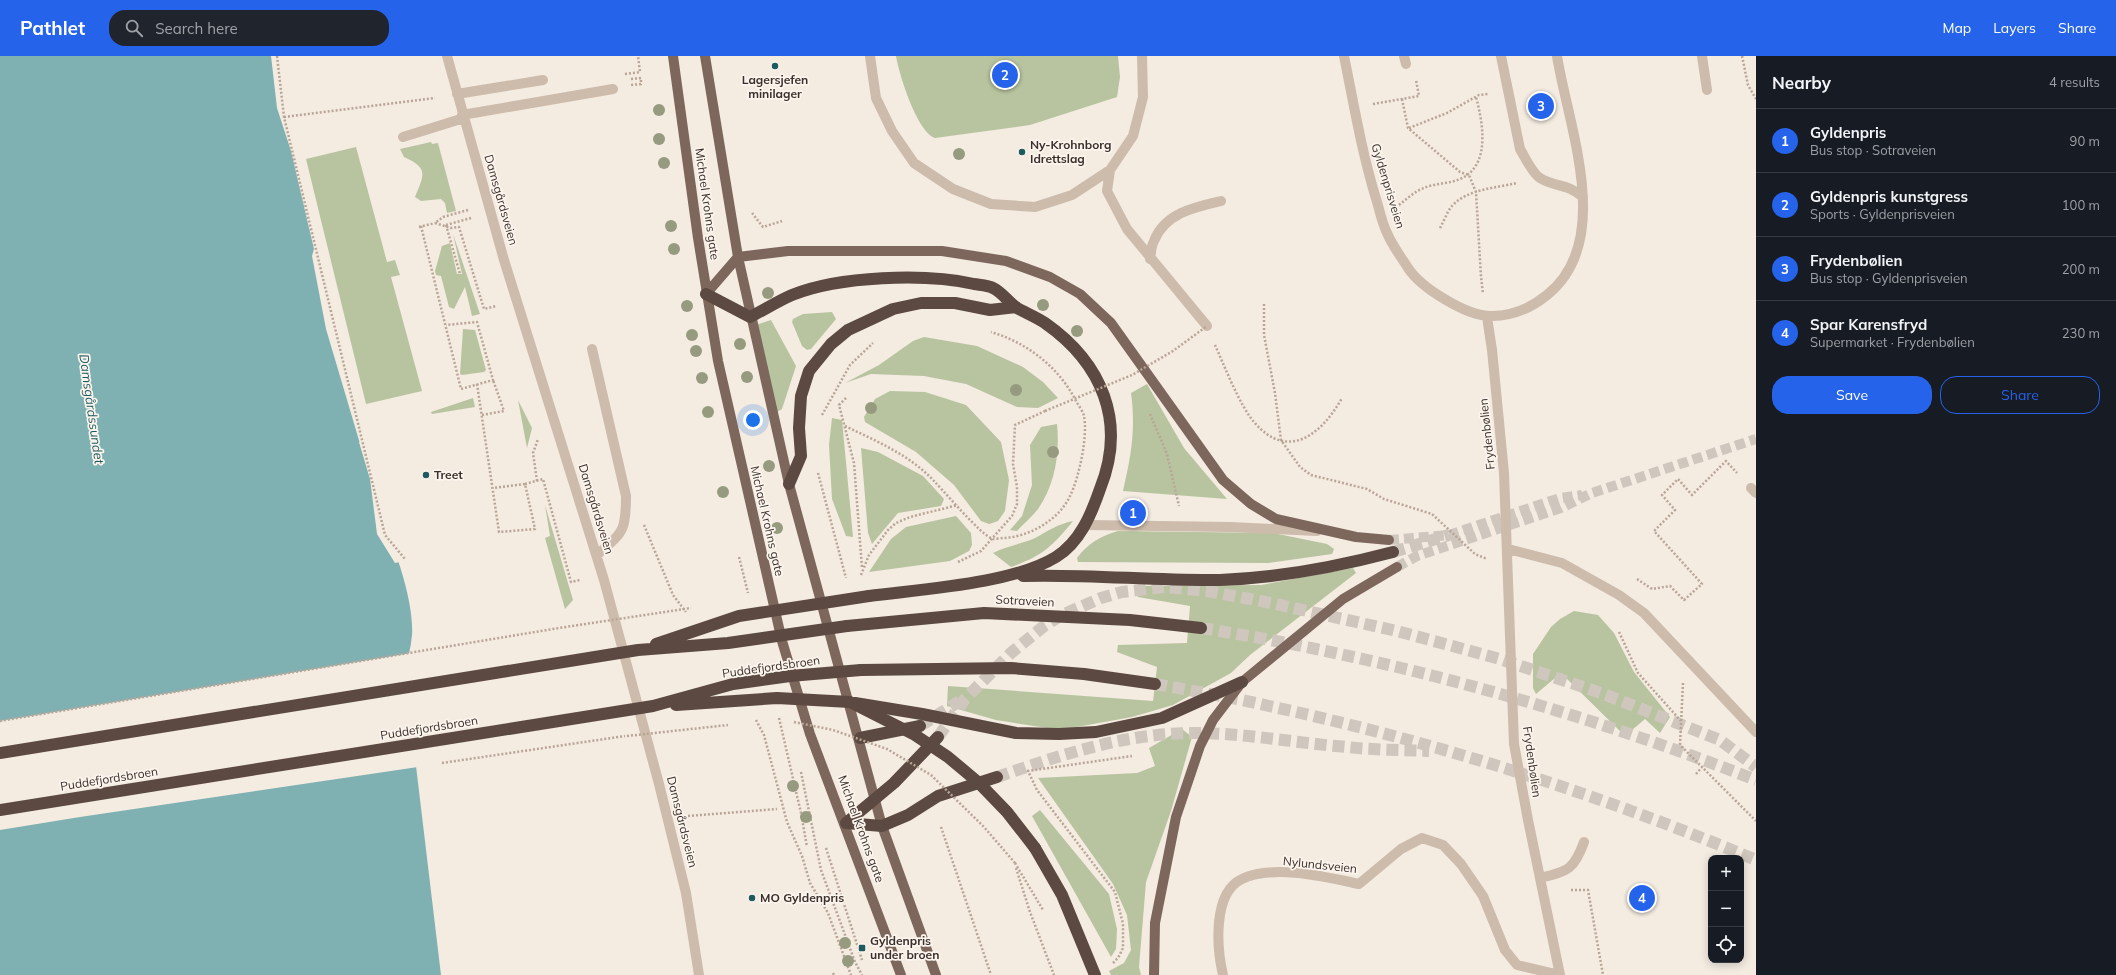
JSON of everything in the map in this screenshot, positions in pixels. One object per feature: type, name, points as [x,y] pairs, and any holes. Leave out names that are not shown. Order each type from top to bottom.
[{"type":"highway","points":[[0,753],[638,650],[738,616],[999,577],[1035,568],[1057,556],[1075,540],[1085,525],[1105,479],[1112,443],[1110,412],[1099,381],[1068,341],[1043,322],[1016,307],[993,288],[961,281],[889,279],[858,281],[793,295],[750,317],[706,294]]},
{"type":"highway","points":[[789,484],[801,456],[799,428],[801,396],[809,372],[831,344],[848,330],[893,309],[921,303],[955,303],[990,310],[1016,307]]},
{"type":"highway","points":[[999,577],[1069,575],[1219,580],[1281,576],[1349,564],[1393,552]]},
{"type":"highway","name":"Sotraveien","points":[[638,650],[728,643],[847,626],[984,613],[1130,620],[1201,628]]},
{"type":"highway","name":"Puddefjordsbroen","points":[[0,810],[653,706],[733,684],[790,676],[862,670],[998,668],[1084,674],[1155,684]]},
{"type":"highway","points":[[653,706],[777,698],[850,702],[922,714],[1016,733],[1059,734],[1096,732],[1162,718],[1242,682]]},
{"type":"highway","points":[[850,702],[915,735],[948,757],[979,783],[1008,812],[1035,848],[1062,895],[1095,975]]},
{"type":"highway","points":[[860,738],[920,726]]},
{"type":"highway","points":[[846,823],[894,783],[938,737]]},
{"type":"highway","points":[[846,823],[882,826],[908,815],[938,796],[997,777]]},
{"type":"main road","name":"Michael Krohns gate","points":[[673,56],[706,294],[719,368],[782,641],[810,734],[846,823],[901,975]]},
{"type":"main road","name":"Michael Krohns gate","points":[[705,56],[738,257],[750,317],[789,484],[860,738],[882,826],[936,975]]},
{"type":"main road","points":[[706,294],[738,257],[788,251],[942,251],[1006,261],[1050,277],[1080,294],[1111,323],[1223,480],[1251,504],[1276,519],[1325,532],[1389,540]]},
{"type":"main road","points":[[1154,975],[1155,923],[1176,817],[1200,746],[1213,720],[1242,682],[1343,599],[1396,567]]},
{"type":"street","name":"Damsgårdsveien","points":[[447,56],[506,267],[597,555],[668,817],[686,893],[699,975]]},
{"type":"street","points":[[870,56],[876,98],[892,132],[914,163],[953,189],[991,204],[1035,207],[1072,195],[1110,170],[1133,136],[1143,97],[1142,56]]},
{"type":"street","name":"Gyldenprisveien","points":[[1344,56],[1367,170],[1386,233],[1409,270],[1421,282],[1437,295],[1465,310],[1487,317],[1507,316],[1536,304],[1556,288],[1573,261],[1581,233],[1583,197],[1578,153],[1557,56]]},
{"type":"street","points":[[1501,56],[1520,149],[1539,178],[1567,186],[1583,197]]},
{"type":"street","points":[[1702,56],[1707,90]]},
{"type":"street","points":[[457,94],[542,80]]},
{"type":"street","points":[[403,136],[463,116],[613,89]]},
{"type":"street","points":[[1110,170],[1107,191],[1127,229],[1150,260],[1208,329]]},
{"type":"street","points":[[1150,260],[1154,241],[1167,222],[1186,209],[1221,201]]},
{"type":"street","name":"Frydenbølien","points":[[1487,317],[1492,350],[1504,473],[1509,568],[1514,744],[1560,975]]},
{"type":"street","points":[[592,349],[626,496],[626,520],[620,534],[597,555]]},
{"type":"street","points":[[1085,525],[1230,527],[1325,532]]},
{"type":"street","points":[[1508,549],[1562,563],[1619,595],[1644,613],[1756,732]]},
{"type":"street","name":"Nylundsveien","points":[[1223,975],[1220,963],[1218,926],[1221,908],[1226,894],[1240,879],[1254,875],[1280,873],[1316,876],[1359,884],[1402,849],[1422,838],[1443,845],[1462,864],[1483,896],[1504,950],[1517,965],[1560,975]]},
{"type":"street","points":[[1540,878],[1562,873],[1576,862],[1584,842]]},
{"type":"path","points":[[277,56],[284,116],[385,535],[405,559]]},
{"type":"path","points":[[638,56],[640,72]]},
{"type":"path","points":[[1742,56],[1748,85],[1756,99]]},
{"type":"path","points":[[1373,104],[1419,96],[1411,63],[1405,60]]},
{"type":"path","points":[[1408,128],[1447,114],[1479,95]]},
{"type":"path","points":[[1398,206],[1425,188],[1458,180],[1469,175],[1478,163],[1482,131],[1476,97]]},
{"type":"path","points":[[284,116],[435,98]]},
{"type":"path","points":[[1402,99],[1408,128],[1460,172],[1469,175],[1476,192],[1480,277],[1487,317]]},
{"type":"path","points":[[1440,228],[1451,207],[1460,198],[1476,192],[1513,184]]},
{"type":"path","points":[[435,223],[443,217],[468,210]]},
{"type":"path","points":[[446,225],[471,218]]},
{"type":"path","points":[[763,227],[782,221]]},
{"type":"path","points":[[493,380],[461,389],[420,226],[435,223],[446,225],[451,228],[459,227],[484,309],[496,306]]},
{"type":"path","points":[[446,225],[460,274]]},
{"type":"path","points":[[1264,304],[1264,335],[1275,393],[1281,440],[1300,467],[1311,475],[1368,488],[1384,498],[1432,514],[1475,554],[1509,568]]},
{"type":"path","points":[[446,325],[477,322],[493,380],[504,411],[482,415]]},
{"type":"path","points":[[972,557],[981,551],[993,539],[1012,516],[1017,504],[1017,487],[1013,464],[1015,425],[1132,375],[1208,329]]},
{"type":"path","points":[[845,426],[901,454],[928,474],[958,505],[981,533],[993,539],[1020,537],[1051,521],[1070,496],[1086,438],[1084,415],[1071,390],[1058,373],[1040,356],[1018,343],[990,332]]},
{"type":"path","points":[[1213,340],[1245,409],[1254,422],[1271,436],[1281,440],[1292,441],[1306,438],[1316,432],[1334,412],[1342,398]]},
{"type":"path","points":[[820,418],[850,365],[877,341]]},
{"type":"path","points":[[477,384],[499,532],[535,529],[525,484]]},
{"type":"path","points":[[846,398],[839,405],[857,482],[857,517],[862,568],[869,555],[888,530],[896,523],[910,517],[958,505]]},
{"type":"path","points":[[537,481],[533,453],[539,438]]},
{"type":"path","points":[[1167,454],[1180,511]]},
{"type":"path","points":[[1637,580],[1652,589],[1670,586],[1684,600],[1702,584],[1654,531],[1675,510],[1662,495],[1678,479],[1692,495],[1726,461],[1739,475]]},
{"type":"path","points":[[818,468],[823,494],[844,571]]},
{"type":"path","points":[[493,488],[525,484],[543,479],[571,582],[580,580]]},
{"type":"path","points":[[626,510],[645,526],[673,595],[687,614]]},
{"type":"path","points":[[0,721],[559,628],[699,607]]},
{"type":"path","points":[[1619,632],[1638,673],[1681,721]]},
{"type":"path","points":[[1684,655],[1680,745],[1756,822]]},
{"type":"path","points":[[754,716],[764,735],[787,822],[802,856],[810,883],[828,914],[851,975]]},
{"type":"path","points":[[772,720],[780,719],[833,730],[888,750],[931,775],[984,828],[1015,863],[1045,912]]},
{"type":"path","points":[[750,722],[765,720]]},
{"type":"path","points":[[627,736],[734,724]]},
{"type":"path","points":[[1112,964],[1118,958],[1123,948],[1123,924],[1115,892],[1037,790],[1028,771],[1132,756]]},
{"type":"path","points":[[1696,774],[1702,767]]},
{"type":"path","points":[[668,817],[777,809]]},
{"type":"path","points":[[942,828],[991,975]]},
{"type":"path","points":[[826,848],[862,960]]},
{"type":"path","points":[[817,849],[821,870],[855,962],[862,975]]},
{"type":"path","points":[[1015,863],[1030,912],[1054,975]]},
{"type":"path","points":[[1565,891],[1588,890],[1603,975]]},
{"type":"green space","points":[[896,56],[1118,56],[1120,77],[1117,97],[1030,125],[935,138],[928,133],[922,125],[910,102]]},
{"type":"green space","points":[[431,142],[432,144],[438,143],[456,211],[447,213],[445,203],[441,199],[421,201],[415,197],[421,183],[421,169],[418,165],[404,157],[400,149]]},
{"type":"green space","points":[[356,147],[387,262],[395,260],[400,275],[391,277],[422,391],[366,404],[306,159]]},
{"type":"green space","points":[[453,234],[480,314],[472,316],[465,287],[454,309],[449,307],[441,276],[436,275],[435,271],[442,246],[450,243],[457,274],[462,274]]},
{"type":"green space","points":[[832,312],[836,319],[811,349],[807,350],[802,346],[792,322],[793,319],[803,314]]},
{"type":"green space","points":[[771,320],[796,366],[782,409],[777,412],[756,325]]},
{"type":"green space","points":[[463,329],[475,330],[486,370],[484,372],[460,374]]},
{"type":"green space","points":[[924,337],[977,346],[1023,367],[1043,382],[1058,398],[1038,408],[1017,407],[966,384],[924,376],[871,374],[845,383],[879,365],[913,341]]},
{"type":"green space","points":[[1147,384],[1184,448],[1227,499],[1123,491],[1133,431],[1131,393]]},
{"type":"green space","points":[[890,391],[925,392],[966,405],[1001,442],[1009,480],[1005,511],[998,521],[989,524],[981,521],[954,485],[916,452],[865,422],[864,417],[875,399]]},
{"type":"green space","points":[[473,398],[475,407],[432,414],[431,412]]},
{"type":"green space","points":[[518,400],[532,428],[527,448]]},
{"type":"green space","points":[[832,418],[842,420],[853,537],[846,536],[832,499],[829,445]]},
{"type":"green space","points":[[1057,424],[1057,457],[1049,490],[1033,515],[1017,531],[1010,530],[1022,516],[1032,485],[1030,445],[1041,427]]},
{"type":"green space","points":[[861,448],[878,452],[923,476],[944,499],[941,506],[898,513],[872,544],[868,533]]},
{"type":"green space","points":[[545,505],[573,600],[565,609],[545,538],[550,536]]},
{"type":"green space","points":[[956,516],[971,533],[972,545],[969,551],[950,561],[869,572],[891,539],[906,527]]},
{"type":"green space","points":[[1073,521],[1059,538],[1046,550],[1022,563],[1011,567],[993,553],[1035,538],[1058,526]]},
{"type":"green space","points":[[1118,531],[1273,533],[1327,544],[1334,549],[1332,554],[1268,563],[1078,562],[1077,558],[1090,544],[1106,535]]},
{"type":"green space","points":[[1353,568],[1356,573],[1250,655],[1231,673],[1173,705],[1132,717],[1060,730],[996,720],[947,706],[948,686],[1153,701],[1157,667],[1117,652],[1118,645],[1187,643],[1190,606],[1138,597],[1137,586],[1261,585]]},
{"type":"green space","points":[[1574,611],[1598,615],[1614,633],[1634,672],[1670,717],[1660,733],[1645,719],[1625,736],[1561,673],[1536,694],[1533,688],[1533,654],[1551,627],[1560,619]]},
{"type":"green space","points":[[1182,729],[1192,737],[1171,811],[1146,882],[1139,967],[1141,975],[1111,975],[1109,971],[1124,963],[1131,950],[1127,915],[1113,884],[1038,778],[1137,773],[1155,766],[1149,748]]},
{"type":"green space","points":[[1040,810],[1109,894],[1117,929],[1116,949],[1111,957],[1032,816]]},
{"type":"water","name":"Damsgårdssundet","points":[[0,56],[271,56],[277,108],[291,151],[314,249],[312,256],[326,329],[385,528],[400,566],[408,595],[412,635],[405,674],[441,975],[0,975]]},
{"type":"pier","points":[[359,442],[361,442],[387,527],[396,546],[400,562],[395,563],[377,534],[370,479]]},
{"type":"pier","points":[[411,653],[407,674],[418,767],[0,830],[0,721]]},
{"type":"tunnel","points":[[1397,567],[1417,556],[1561,508],[1592,493],[1756,439]]},
{"type":"tunnel","points":[[1389,540],[1449,535],[1560,498],[1582,495]]},
{"type":"tunnel","points":[[1393,552],[1449,535]]},
{"type":"tunnel","points":[[938,737],[965,699],[1011,653],[1044,626],[1062,615],[1101,598],[1122,592],[1165,587],[1207,591],[1271,603],[1397,631],[1500,659],[1601,693],[1720,740],[1756,767]]},
{"type":"tunnel","points":[[1201,628],[1272,640],[1343,655],[1483,689],[1620,731],[1756,780]]},
{"type":"tunnel","points":[[1155,684],[1240,700],[1331,720],[1455,753],[1637,813],[1756,860]]},
{"type":"tunnel","points":[[920,726],[960,701]]},
{"type":"tunnel","points":[[997,777],[1069,753],[1118,741],[1168,734],[1213,733],[1357,748],[1429,751]]},
{"type":"place","name":"Lagersjefen minilager","points":[[775,66]]},
{"type":"place","name":"Gyldenpris kunstgress","points":[[1005,75]]},
{"type":"place","name":"Frydenbølien","points":[[1541,106]]},
{"type":"place","name":"Ny-Krohnborg Idrettslag","points":[[1022,152]]},
{"type":"place","name":"Treet","points":[[426,475]]},
{"type":"place","name":"Gyldenpris","points":[[1133,513]]},
{"type":"place","name":"MO Gyldenpris","points":[[752,898]]},
{"type":"place","name":"Spar Karensfryd","points":[[1642,898]]},
{"type":"place","name":"Gyldenpris under broen","points":[[862,948]]}]
